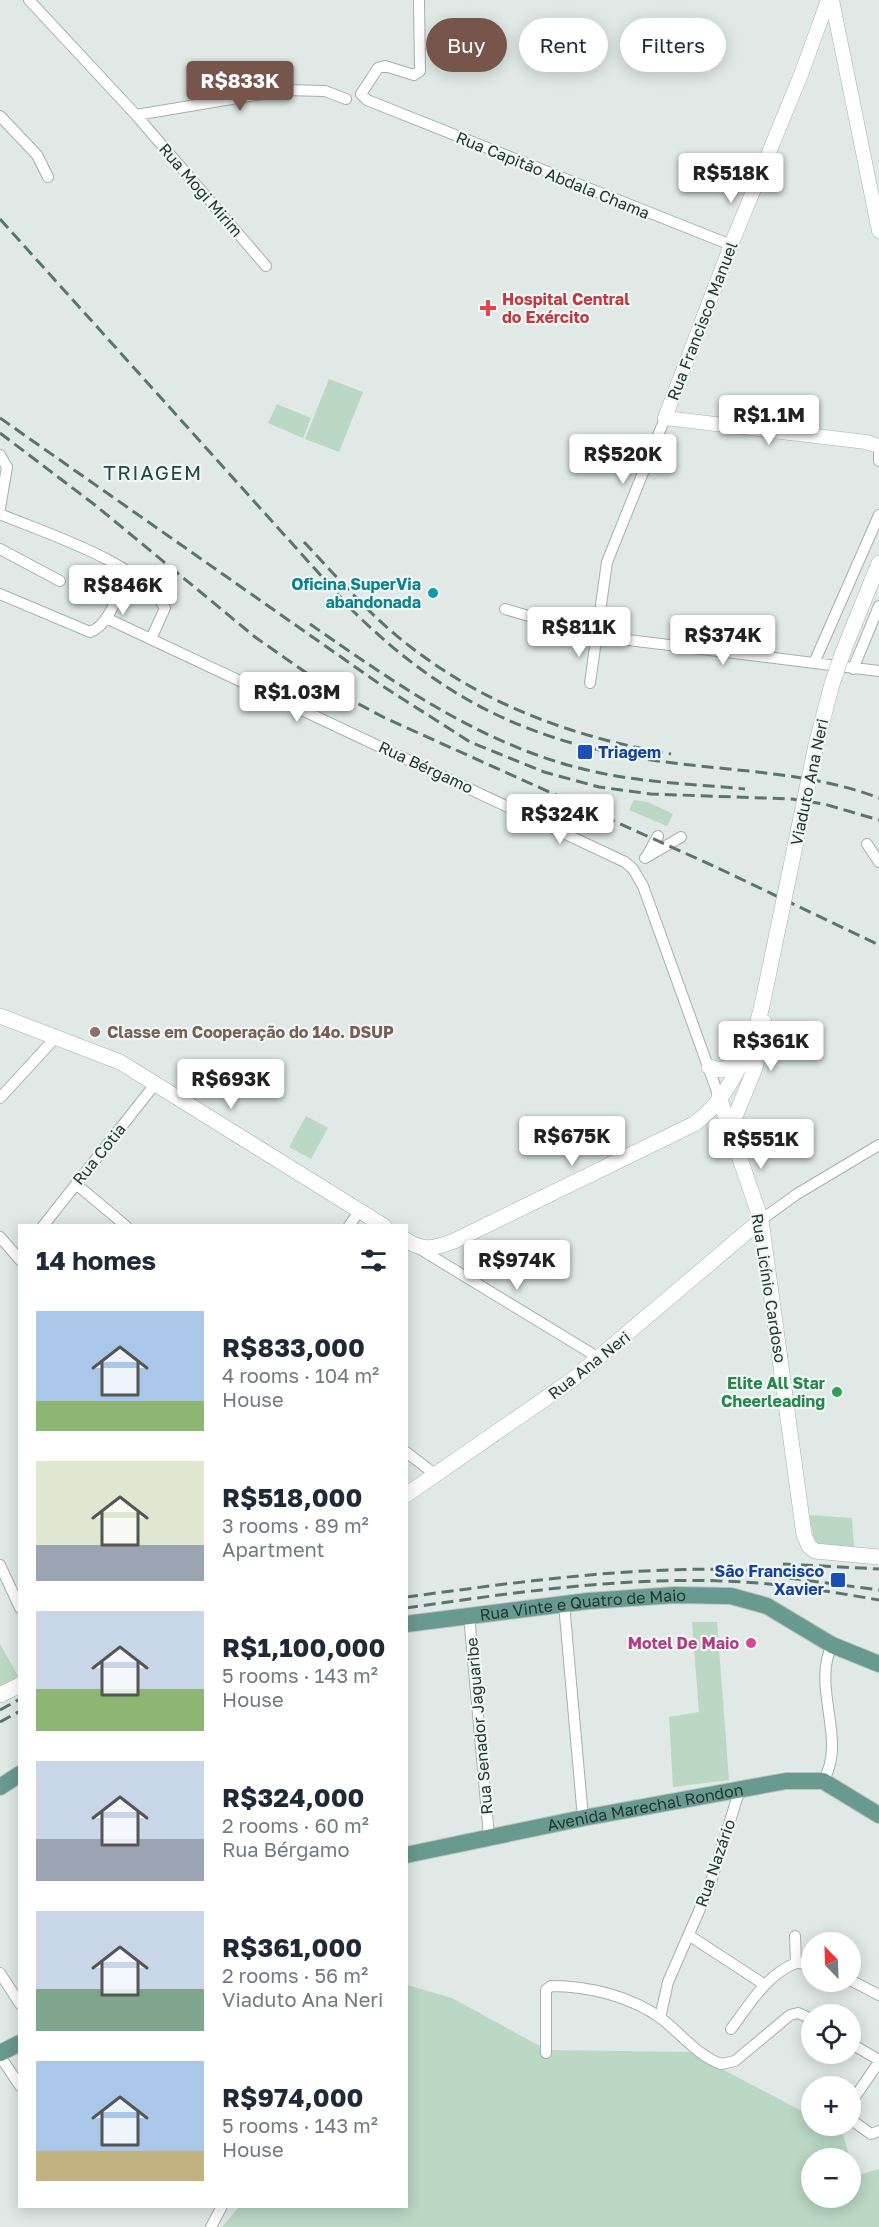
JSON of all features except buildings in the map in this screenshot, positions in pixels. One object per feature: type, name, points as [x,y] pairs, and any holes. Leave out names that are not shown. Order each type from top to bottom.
[{"type":"main road","name":"Viaduto Ana Neri","points":[[704,1117],[741,1062],[763,1002],[816,745],[832,684],[879,563]]},
{"type":"main road","name":"Viaduto Ana Neri","points":[[730,1130],[755,1068],[764,1026],[763,1002]]},
{"type":"main road","points":[[0,1016],[120,1062],[381,1224]]},
{"type":"main road","points":[[710,1067],[721,1070],[741,1062]]},
{"type":"main road","name":"Rua Licínio Cardoso","points":[[719,1097],[761,1220],[804,1535],[809,1546],[821,1552],[879,1557]]},
{"type":"main road","points":[[413,1244],[438,1247],[454,1241],[680,1132],[704,1117],[730,1130]]},
{"type":"main road","name":"Rua Ana Neri","points":[[408,1494],[553,1394],[599,1358],[761,1220]]},
{"type":"main road","name":"Rua Vinte e Quatro de Maio","points":[[408,1624],[564,1604],[701,1595],[732,1596],[760,1604],[832,1645],[879,1664]]},
{"type":"main road","points":[[0,1695],[18,1686]]},
{"type":"main road","points":[[0,1787],[18,1775]]},
{"type":"main road","points":[[824,1781],[879,1815]]},
{"type":"main road","name":"Avenida Marechal Rondon","points":[[408,1855],[489,1836],[778,1782],[824,1781]]},
{"type":"main road","points":[[0,2055],[18,2044]]},
{"type":"street","points":[[29,0],[136,115],[286,90],[325,91],[346,99]]},
{"type":"street","name":"Rua Capitão Abdala Chama","points":[[419,0],[420,71],[414,75],[385,66],[378,68],[361,94],[375,105],[731,245]]},
{"type":"street","points":[[830,0],[879,231]]},
{"type":"street","name":"Rua Francisco Manuel","points":[[590,683],[607,562],[830,0]]},
{"type":"street","name":"Rua Mogi Mirim","points":[[136,115],[266,266]]},
{"type":"street","points":[[0,116],[37,155],[48,177]]},
{"type":"street","points":[[665,418],[866,442],[879,448],[879,461]]},
{"type":"street","points":[[0,455],[7,467],[0,508]]},
{"type":"street","points":[[0,514],[109,560],[128,571],[165,608],[151,639]]},
{"type":"street","points":[[814,663],[879,515]]},
{"type":"street","points":[[0,549],[60,581]]},
{"type":"street","points":[[0,594],[90,632],[101,626],[106,618],[128,571]]},
{"type":"street","points":[[853,669],[879,606]]},
{"type":"street","points":[[506,609],[596,636],[879,671]]},
{"type":"street","name":"Rua Bérgamo","points":[[106,618],[609,852],[633,869]]},
{"type":"street","points":[[645,858],[658,836]]},
{"type":"street","points":[[633,869],[645,858],[681,837]]},
{"type":"street","points":[[867,844],[879,862]]},
{"type":"street","name":"Rua Licínio Cardoso","points":[[633,869],[643,886],[719,1097]]},
{"type":"street","points":[[0,1098],[56,1037]]},
{"type":"street","name":"Rua Cotia","points":[[45,1224],[156,1083]]},
{"type":"street","points":[[761,1220],[797,1194],[879,1145]]},
{"type":"street","points":[[76,1184],[124,1224]]},
{"type":"street","points":[[350,1224],[360,1210]]},
{"type":"street","points":[[0,1237],[18,1256]]},
{"type":"street","points":[[413,1244],[599,1358]]},
{"type":"street","points":[[408,1454],[436,1475]]},
{"type":"street","points":[[0,1565],[18,1604]]},
{"type":"street","points":[[564,1604],[583,1818]]},
{"type":"street","name":"Rua Senador Jaguaribe","points":[[469,1615],[489,1836]]},
{"type":"street","points":[[824,1781],[833,1761],[825,1668],[832,1645]]},
{"type":"street","name":"Rua Nazário","points":[[660,2018],[668,1982],[709,1888],[740,1789]]},
{"type":"street","points":[[690,1936],[765,1985]]},
{"type":"street","points":[[795,1936],[796,1963]]},
{"type":"street","points":[[731,2029],[765,1985],[780,1971],[796,1963],[801,1963]]},
{"type":"street","points":[[0,1973],[18,2001]]},
{"type":"street","points":[[546,2053],[548,1987],[572,1986],[604,1992],[660,2018],[703,2055],[721,2064],[735,2061],[790,2015],[801,2014]]},
{"type":"street","points":[[861,1986],[879,1995]]},
{"type":"street","points":[[861,2050],[879,2061],[861,2088]]},
{"type":"street","points":[[0,2055],[18,2083]]},
{"type":"street","points":[[861,2126],[872,2134],[879,2131]]},
{"type":"street","points":[[211,2227],[221,2208]]},
{"type":"green space","points":[[329,379],[363,392],[339,452],[305,439]]},
{"type":"green space","points":[[277,404],[311,418],[303,438],[268,423]]},
{"type":"green space","points":[[634,800],[648,802],[673,814],[667,826],[629,810]]},
{"type":"green space","points":[[306,1116],[328,1128],[311,1159],[289,1147]]},
{"type":"green space","points":[[809,1515],[852,1518],[854,1548],[815,1544]]},
{"type":"green space","points":[[692,1622],[717,1622],[729,1780],[673,1787],[669,1717],[699,1712]]},
{"type":"green space","points":[[0,1644],[18,1676],[0,1686]]},
{"type":"green space","points":[[408,1985],[452,1998],[547,2050],[690,2052],[801,2111],[801,2136],[843,2136],[847,2148],[801,2148],[801,2208],[861,2208],[861,2174],[879,2169],[879,2227],[222,2227],[238,2208],[408,2208]]},
{"type":"railway","points":[[0,219],[351,609],[388,643],[425,672],[463,697],[502,717],[543,734],[586,747],[632,757],[806,779],[879,798]]},
{"type":"railway","points":[[0,418],[381,685],[470,742],[544,772],[599,787],[651,794],[792,799],[824,804],[879,820]]},
{"type":"railway","points":[[0,433],[95,505],[255,637],[325,686],[385,718],[718,868],[879,945]]},
{"type":"railway","points":[[304,542],[383,624],[441,669],[472,687],[503,703],[568,729],[671,754]]},
{"type":"railway","points":[[310,624],[377,670],[446,713],[518,748],[556,762],[614,776],[745,789]]},
{"type":"railway","points":[[783,1564],[879,1569]]},
{"type":"railway","points":[[408,1597],[504,1584],[651,1571],[701,1569],[799,1574]]},
{"type":"railway","points":[[789,1578],[879,1590]]},
{"type":"railway","points":[[408,1608],[565,1587],[685,1580],[764,1584],[879,1600]]},
{"type":"railway","points":[[0,1710],[18,1700]]},
{"type":"railway","points":[[0,1722],[18,1712]]},
{"type":"place","name":"Hospital Central do Exército","points":[[488,308]]},
{"type":"place","name":"Oficina SuperVia abandonada","points":[[433,593]]},
{"type":"place","name":"Triagem","points":[[585,752]]},
{"type":"place","name":"Classe em Cooperação do 14o. DSUP","points":[[95,1032]]},
{"type":"place","name":"Elite All Star Cheerleading","points":[[837,1392]]},
{"type":"place","name":"São Francisco Xavier","points":[[838,1580]]},
{"type":"place","name":"Motel De Maio","points":[[751,1643]]},
{"type":"district","name":"TRIAGEM","points":[[153,472]]}]
